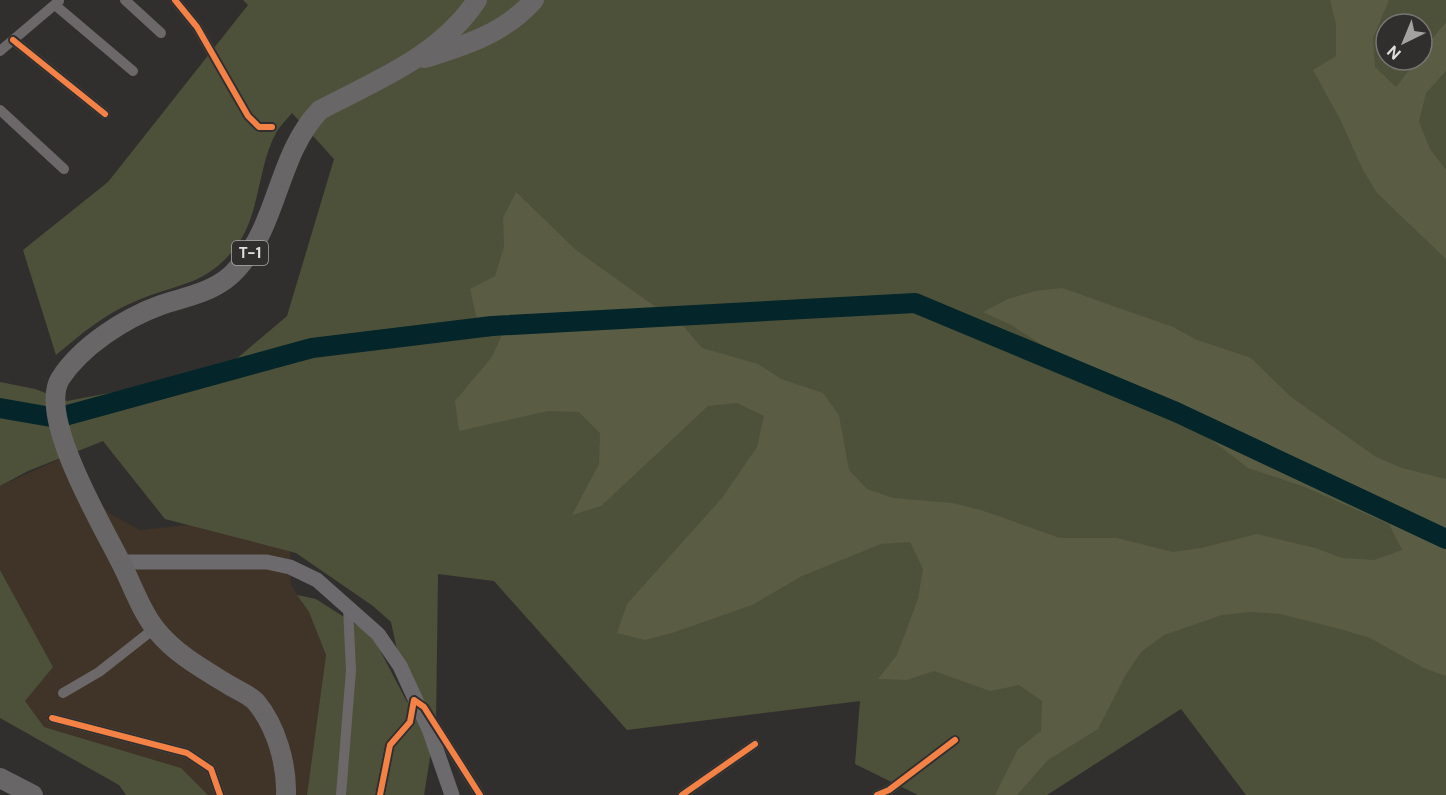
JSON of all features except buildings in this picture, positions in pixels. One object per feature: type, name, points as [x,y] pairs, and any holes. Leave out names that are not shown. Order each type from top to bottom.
[{"type":"highway","name":"T-1","points":[[286,795],[282,753],[255,701],[184,658],[155,628],[143,609],[82,488],[57,417],[54,400],[60,380],[85,351],[145,312],[210,290],[237,270],[260,238],[299,138],[320,110],[415,60],[449,33],[477,0]]},
{"type":"highway","name":"T-1","points":[[415,60],[462,47],[503,28],[521,15],[534,0]]},
{"type":"highway","points":[[0,778],[33,795]]},
{"type":"main road","points":[[121,562],[267,562],[290,567],[317,580],[384,642],[400,666],[429,729],[452,795]]},
{"type":"street","points":[[125,0],[161,33]]},
{"type":"street","points":[[175,0],[197,27],[248,116],[259,127],[272,127]]},
{"type":"street","points":[[0,51],[57,3],[133,71]]},
{"type":"street","points":[[13,40],[105,114]]},
{"type":"street","points":[[0,110],[64,170]]},
{"type":"street","points":[[341,795],[351,670],[348,607]]},
{"type":"street","points":[[63,693],[99,672],[155,628]]},
{"type":"street","points":[[380,795],[390,745],[410,722],[414,700],[424,706],[480,795]]},
{"type":"street","points":[[52,718],[187,753],[211,769],[220,795]]},
{"type":"street","points":[[877,795],[889,790],[955,740]]},
{"type":"street","points":[[682,795],[755,744]]},
{"type":"shaded area","points":[[75,452],[95,499],[110,514],[140,530],[207,523],[290,547],[291,585],[309,612],[326,655],[307,795],[208,795],[181,768],[44,727],[24,701],[53,667],[0,570],[0,486]]},
{"type":"green space","points":[[243,0],[1446,0],[1446,795],[1246,795],[1181,709],[1047,795],[918,795],[855,764],[860,701],[627,730],[494,581],[438,574],[436,723],[408,700],[391,622],[373,606],[296,553],[165,519],[103,441],[28,471],[0,486],[0,382],[35,389],[67,401],[221,372],[287,316],[334,159],[292,113],[277,131],[271,145],[250,221],[235,248],[224,261],[201,277],[136,301],[114,312],[84,332],[56,355],[23,250],[108,182],[248,5]]},
{"type":"green space","points":[[1330,0],[1389,0],[1384,12],[1374,12],[1374,72],[1380,72],[1396,87],[1408,72],[1434,72],[1434,36],[1446,22],[1446,71],[1426,93],[1419,122],[1430,149],[1446,170],[1446,259],[1377,193],[1363,170],[1340,119],[1313,70],[1336,56],[1336,24]]},
{"type":"green space","points":[[516,192],[576,250],[685,328],[702,348],[758,364],[781,379],[823,393],[839,415],[849,470],[867,489],[893,498],[952,503],[981,510],[1060,538],[1117,538],[1173,552],[1201,548],[1257,534],[1315,548],[1342,558],[1374,560],[1402,550],[1389,524],[1305,487],[1248,468],[1151,393],[1090,375],[1011,325],[983,312],[1008,299],[1035,291],[1062,288],[1173,327],[1197,340],[1251,358],[1291,397],[1376,457],[1402,468],[1446,479],[1446,676],[1424,668],[1370,638],[1340,629],[1280,614],[1251,612],[1222,615],[1164,635],[1141,652],[1125,676],[1098,729],[1048,760],[1017,795],[995,795],[1018,749],[1041,731],[1042,701],[1019,685],[990,691],[934,671],[907,680],[878,679],[897,655],[918,599],[923,569],[910,542],[881,544],[802,576],[752,605],[672,633],[645,640],[617,633],[627,604],[722,498],[757,447],[764,416],[737,403],[708,406],[601,506],[572,515],[599,464],[600,433],[579,412],[548,411],[459,431],[455,401],[492,357],[504,330],[477,320],[470,289],[495,276],[504,247],[503,218]]},
{"type":"green space","points":[[0,570],[53,667],[25,701],[44,727],[181,768],[208,795],[126,795],[119,785],[0,718]]},
{"type":"green space","points":[[297,595],[316,599],[372,635],[407,702],[413,701],[435,727],[424,795],[307,795],[326,655],[309,612]]},
{"type":"waterway","points":[[0,408],[57,418],[312,348],[492,326],[915,303],[1176,412],[1446,539]]},
{"type":"cycle path","points":[[175,0],[197,27],[248,116],[259,127],[272,127]]},
{"type":"cycle path","points":[[13,40],[105,114]]},
{"type":"cycle path","points":[[380,795],[390,745],[410,722],[414,700],[424,707],[480,795]]},
{"type":"cycle path","points":[[52,718],[187,753],[211,769],[220,795]]},
{"type":"cycle path","points":[[877,795],[889,790],[955,740]]},
{"type":"cycle path","points":[[682,795],[755,744]]}]
